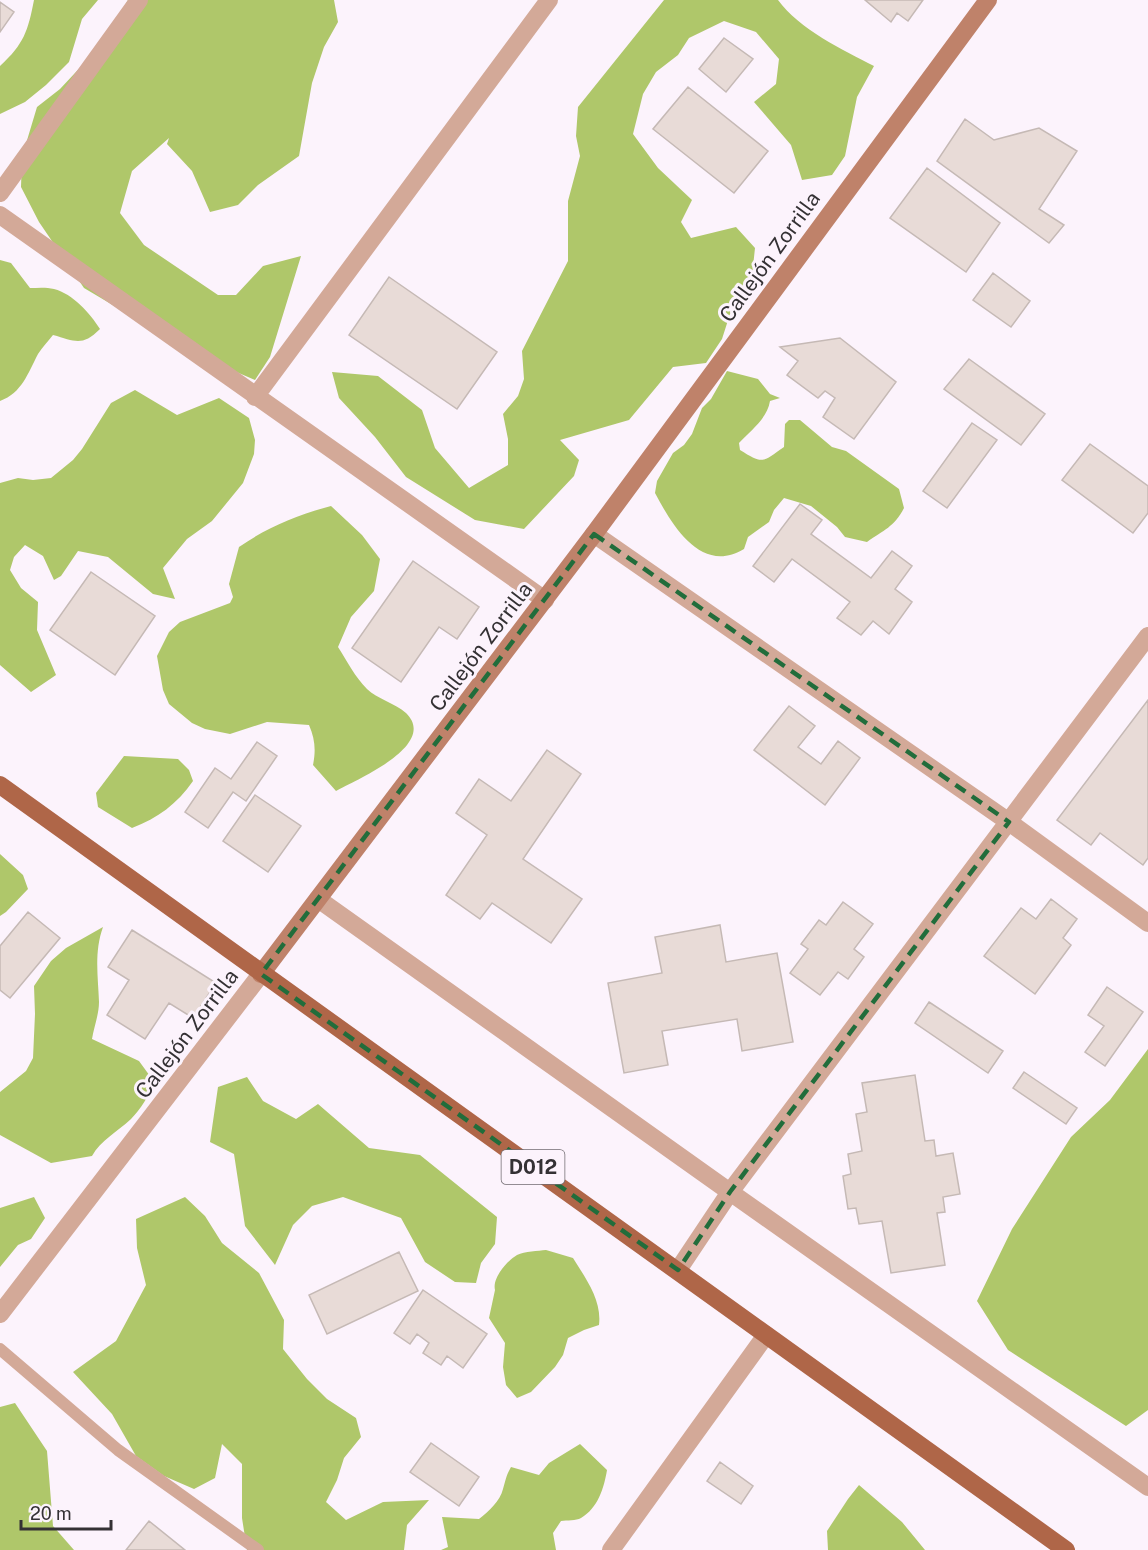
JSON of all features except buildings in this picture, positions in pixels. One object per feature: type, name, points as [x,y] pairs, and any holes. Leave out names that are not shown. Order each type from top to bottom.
[{"type":"main road","name":"D012","points":[[0,785],[1066,1550]]},
{"type":"street","points":[[0,193],[139,0]]},
{"type":"street","points":[[255,397],[549,0]]},
{"type":"street","name":"Callejón Zorrilla","points":[[0,1314],[545,600],[988,0]]},
{"type":"street","points":[[0,215],[545,600]]},
{"type":"street","points":[[594,534],[1009,822],[1148,923]]},
{"type":"street","points":[[678,1270],[730,1192],[1148,636]]},
{"type":"street","points":[[318,899],[1148,1487]]},
{"type":"street","points":[[611,1550],[766,1335]]},
{"type":"lane","points":[[0,1349],[118,1450],[258,1550]]},
{"type":"highlighted area","points":[[594,534],[1009,822],[730,1192],[678,1270],[261,974]]},
{"type":"green space","points":[[34,0],[98,0],[82,19],[69,62],[25,102],[0,114],[0,66],[20,44],[30,20]]},
{"type":"green space","points":[[128,0],[334,0],[338,22],[324,47],[312,83],[299,156],[258,185],[238,205],[210,212],[192,171],[167,144],[169,138],[132,171],[120,213],[144,245],[218,295],[236,295],[263,266],[301,256],[270,357],[255,380],[164,341],[138,320],[84,288],[39,222],[21,187],[22,157],[37,107],[60,89],[104,42]]},
{"type":"green space","points":[[664,0],[778,0],[787,11],[809,29],[874,66],[857,97],[845,156],[832,175],[802,180],[791,145],[754,102],[776,84],[779,59],[756,32],[724,21],[689,38],[678,55],[656,72],[643,94],[633,134],[658,168],[692,200],[681,222],[691,238],[736,227],[755,248],[752,276],[730,314],[722,339],[706,363],[673,367],[629,420],[560,440],[579,460],[574,476],[524,529],[475,520],[406,477],[375,437],[339,398],[332,372],[378,376],[422,410],[435,448],[469,488],[508,465],[508,439],[503,414],[518,396],[524,379],[522,351],[568,261],[568,201],[580,156],[576,136],[578,107]]},
{"type":"green space","points":[[0,260],[11,263],[30,288],[51,288],[68,295],[86,311],[100,329],[94,335],[78,341],[53,335],[38,354],[19,388],[0,401]]},
{"type":"green space","points":[[727,371],[758,379],[770,394],[780,398],[770,401],[762,419],[739,443],[740,450],[759,460],[767,458],[784,447],[785,424],[789,420],[800,420],[832,447],[846,451],[899,489],[904,508],[896,520],[867,542],[845,537],[837,527],[811,506],[784,498],[774,510],[769,522],[748,537],[744,549],[729,555],[714,556],[690,543],[679,532],[655,493],[657,481],[673,453],[684,445],[692,434],[702,408],[711,399]]},
{"type":"green space","points":[[135,390],[177,415],[219,398],[249,418],[255,440],[254,454],[243,483],[212,521],[187,539],[163,568],[175,599],[153,594],[108,557],[78,551],[61,576],[54,580],[43,556],[25,545],[14,557],[10,570],[21,588],[38,602],[37,630],[56,675],[31,692],[0,665],[0,483],[18,478],[33,480],[51,478],[73,460],[82,449],[111,403]]},
{"type":"green space","points":[[331,506],[362,535],[380,559],[374,591],[351,617],[338,647],[367,689],[406,713],[413,725],[412,737],[404,749],[376,770],[336,791],[313,765],[313,735],[309,725],[267,722],[230,734],[205,729],[192,723],[169,704],[163,690],[157,656],[169,632],[180,622],[230,603],[233,597],[229,584],[239,547],[283,522]]},
{"type":"green space","points":[[124,756],[178,759],[189,770],[193,781],[166,809],[132,828],[98,807],[96,793]]},
{"type":"green space","points":[[0,854],[23,875],[28,889],[0,916]]},
{"type":"green space","points":[[103,927],[100,936],[97,973],[99,1007],[92,1039],[139,1061],[155,1083],[135,1115],[105,1141],[92,1156],[51,1163],[0,1135],[0,1092],[26,1071],[33,1058],[34,986],[51,961],[66,948]]},
{"type":"green space","points":[[1148,1049],[1148,1410],[1126,1426],[1008,1350],[977,1301],[1012,1229],[1071,1137],[1110,1100]]},
{"type":"green space","points":[[247,1077],[263,1101],[296,1119],[318,1104],[369,1148],[420,1155],[497,1217],[495,1244],[481,1263],[476,1283],[455,1282],[425,1262],[401,1218],[343,1197],[312,1206],[293,1225],[275,1265],[245,1226],[234,1154],[210,1142],[218,1087]]},
{"type":"green space","points":[[34,1197],[45,1218],[31,1239],[18,1245],[0,1267],[0,1208]]},
{"type":"green space","points":[[185,1197],[205,1216],[222,1243],[259,1273],[284,1320],[283,1349],[307,1379],[327,1399],[356,1418],[361,1437],[344,1458],[337,1480],[326,1502],[346,1520],[383,1502],[429,1500],[407,1525],[404,1550],[247,1550],[242,1518],[242,1464],[222,1444],[215,1478],[194,1489],[164,1476],[136,1456],[112,1414],[73,1372],[116,1341],[146,1285],[137,1248],[136,1219]]},
{"type":"green space","points":[[546,1250],[573,1258],[596,1298],[599,1325],[568,1338],[563,1355],[555,1367],[531,1392],[517,1398],[506,1385],[503,1367],[505,1343],[489,1318],[495,1285],[501,1270],[517,1255]]},
{"type":"green space","points":[[15,1403],[47,1451],[53,1526],[74,1550],[0,1550],[0,1407]]},
{"type":"green space","points":[[580,1444],[607,1470],[606,1477],[596,1503],[587,1514],[579,1519],[561,1521],[553,1533],[556,1550],[441,1550],[448,1547],[442,1517],[479,1519],[499,1498],[511,1467],[539,1475],[549,1463]]},
{"type":"green space","points":[[859,1485],[902,1522],[925,1550],[828,1550],[827,1531]]}]
